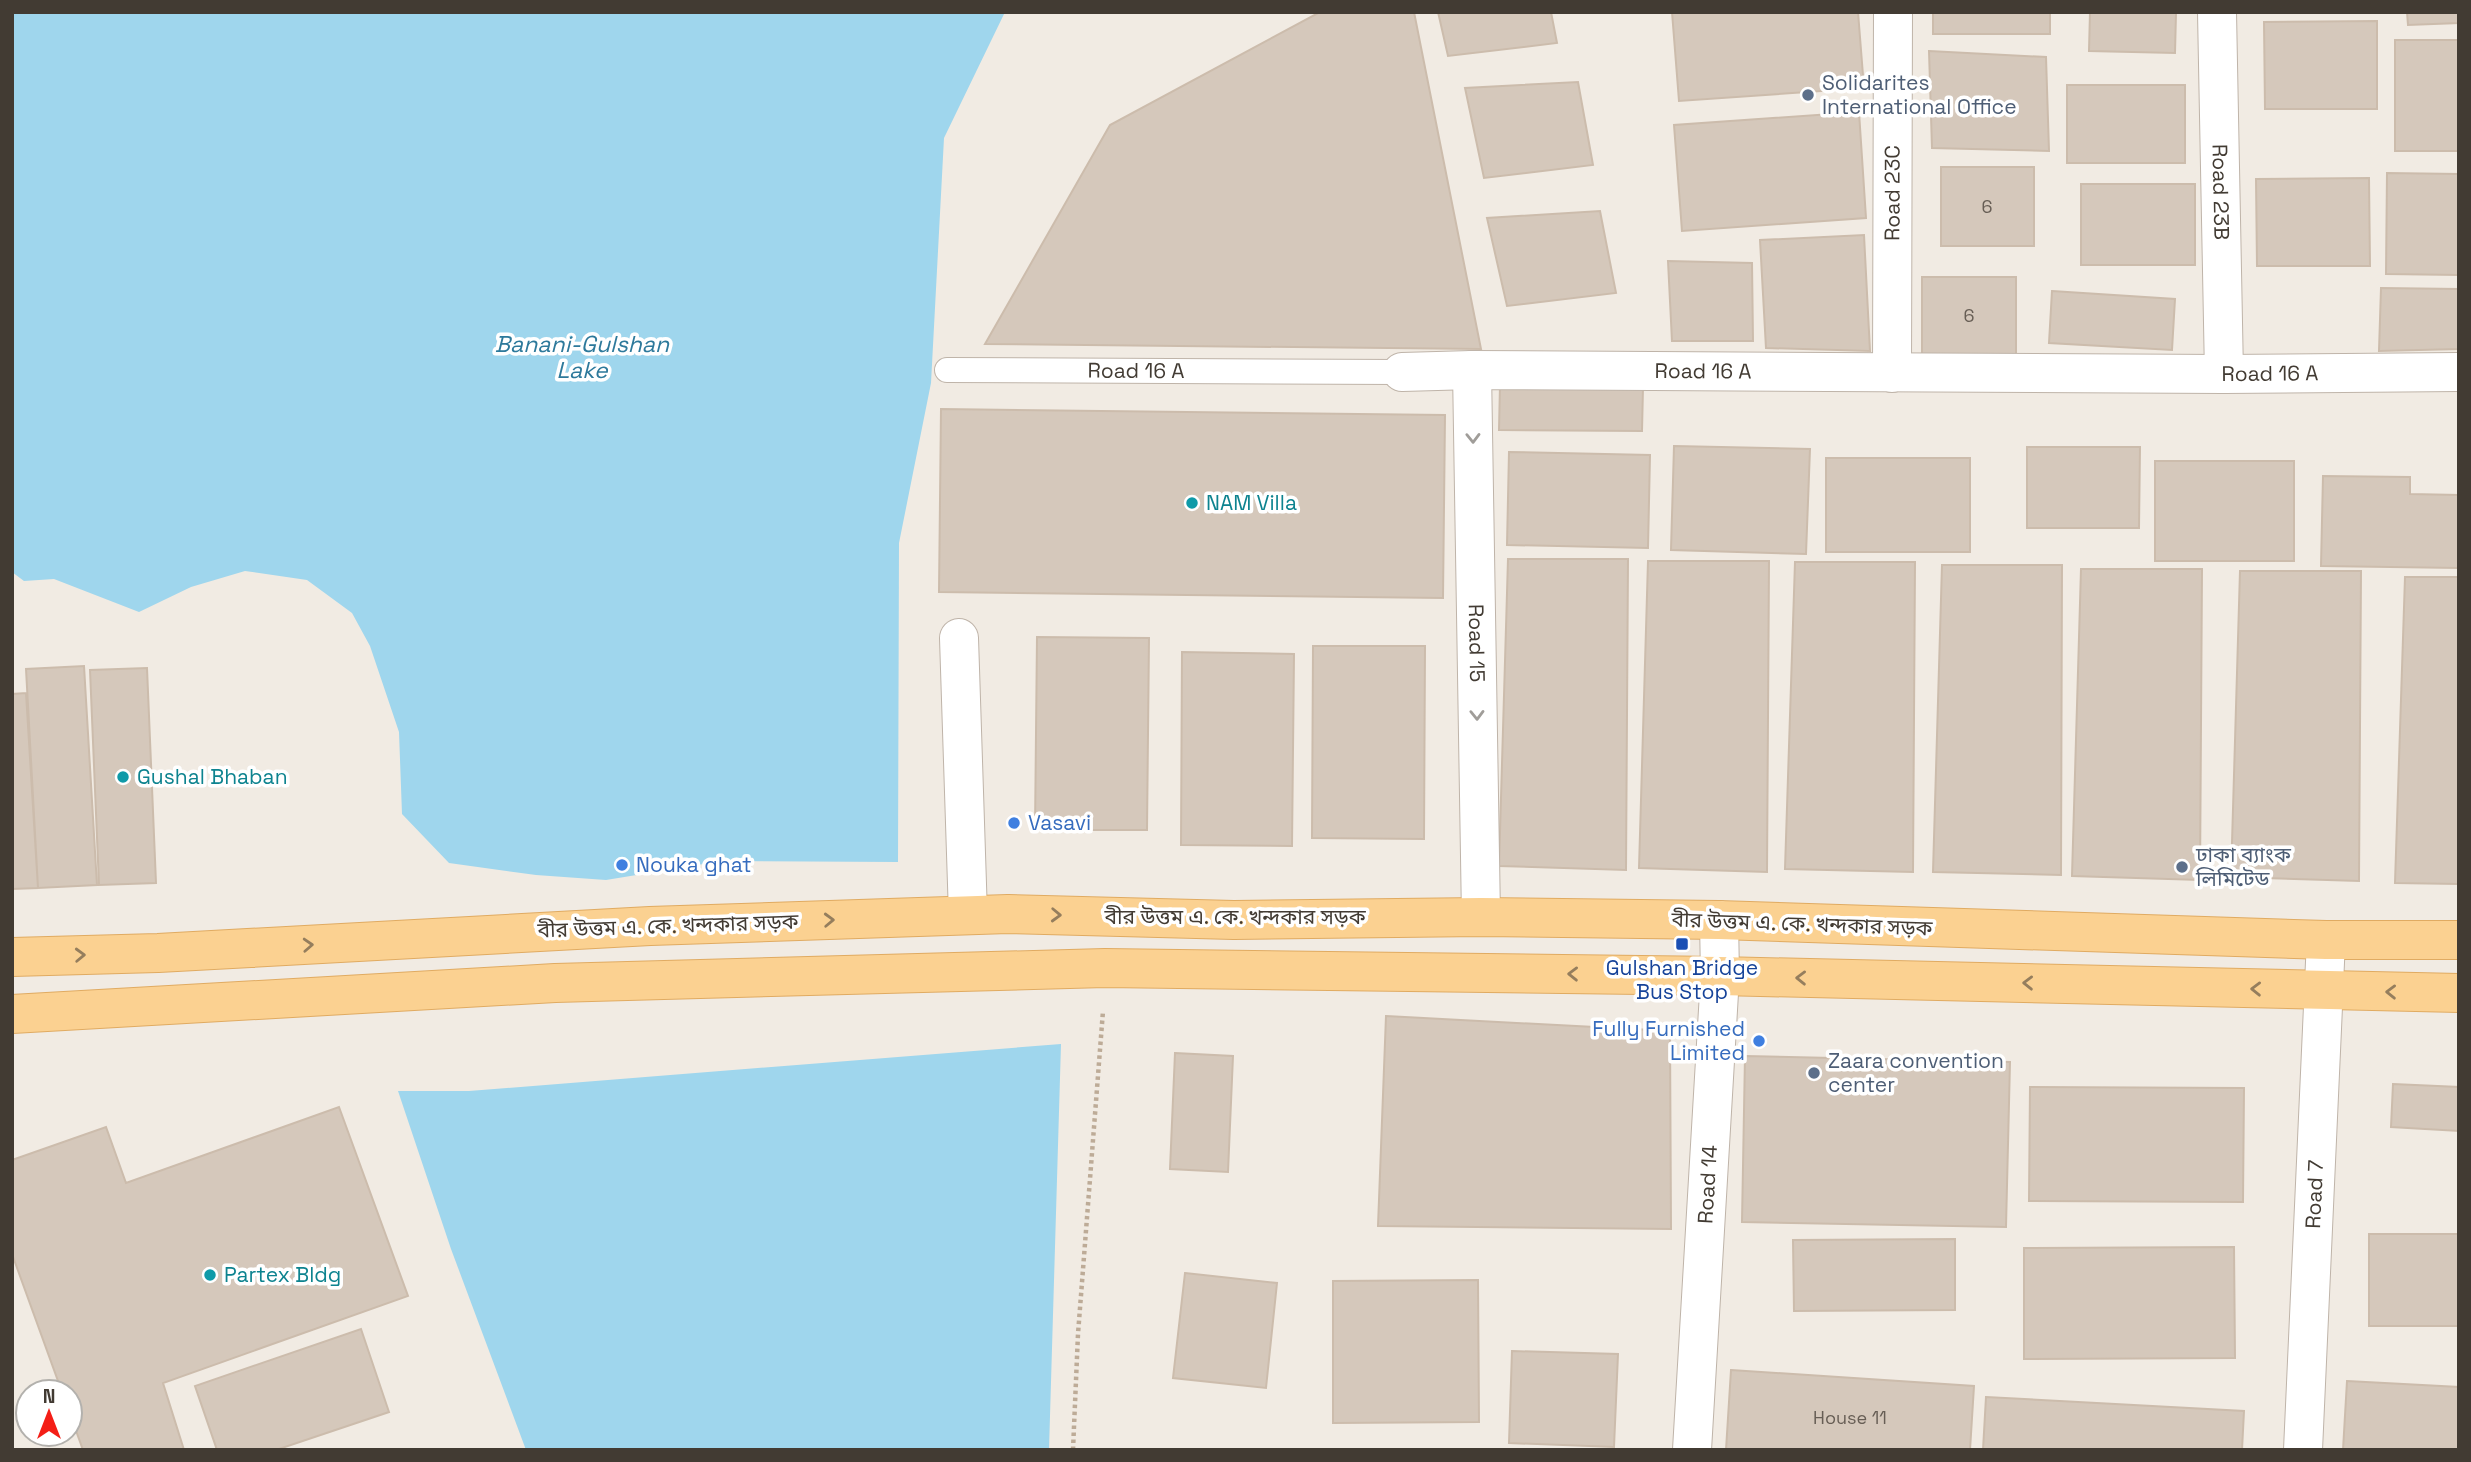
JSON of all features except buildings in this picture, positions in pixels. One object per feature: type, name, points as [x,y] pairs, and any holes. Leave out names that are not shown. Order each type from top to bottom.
[{"type":"main road","name":"বীর উত্তম এ. কে. খন্দকার সড়ক","points":[[12,957],[158,953],[650,926],[1008,914],[1234,920],[1481,917],[1718,920],[2326,940],[2459,940]]},
{"type":"main road","points":[[12,1014],[555,983],[1105,968],[1720,976],[2459,993]]},
{"type":"street","name":"Road 23C","points":[[1892,373],[1893,12]]},
{"type":"street","name":"Road 23B","points":[[2217,12],[2224,374]]},
{"type":"street","name":"Road 15","points":[[1472,370],[1481,917]]},
{"type":"street","name":"Road 16 A","points":[[1402,372],[2459,372]]},
{"type":"street","points":[[959,638],[968,915]]},
{"type":"street","name":"Road 14","points":[[1692,1450],[1720,976],[1718,920]]},
{"type":"street","name":"Road 7","points":[[2303,1450],[2326,940]]},
{"type":"lane","name":"Road 16 A","points":[[947,370],[1402,372]]},
{"type":"path","points":[[1073,1450],[1078,1334],[1105,968]]},
{"type":"water","name":"Banani-Gulshan Lake","points":[[12,12],[1005,12],[944,138],[931,383],[899,543],[898,862],[722,861],[606,880],[536,875],[449,863],[402,814],[399,732],[370,646],[352,613],[307,580],[245,571],[191,587],[139,612],[54,579],[24,581],[12,572]]},
{"type":"water","points":[[1061,1044],[1049,1450],[526,1450],[451,1249],[398,1091],[469,1091]]},
{"type":"place","name":"Solidarites International Office","points":[[1808,95]]},
{"type":"place","name":"NAM Villa","points":[[1192,503]]},
{"type":"place","name":"Gushal Bhaban","points":[[123,777]]},
{"type":"place","name":"Vasavi","points":[[1014,823]]},
{"type":"place","name":"Nouka ghat","points":[[622,865]]},
{"type":"place","name":"ঢাকা ব্যাংক লিমিটেড","points":[[2182,867]]},
{"type":"place","name":"Gulshan Bridge Bus Stop","points":[[1682,944]]},
{"type":"place","name":"Fully Furnished Limited","points":[[1759,1041]]},
{"type":"place","name":"Zaara convention center","points":[[1814,1073]]},
{"type":"place","name":"Partex Bldg","points":[[210,1275]]}]
